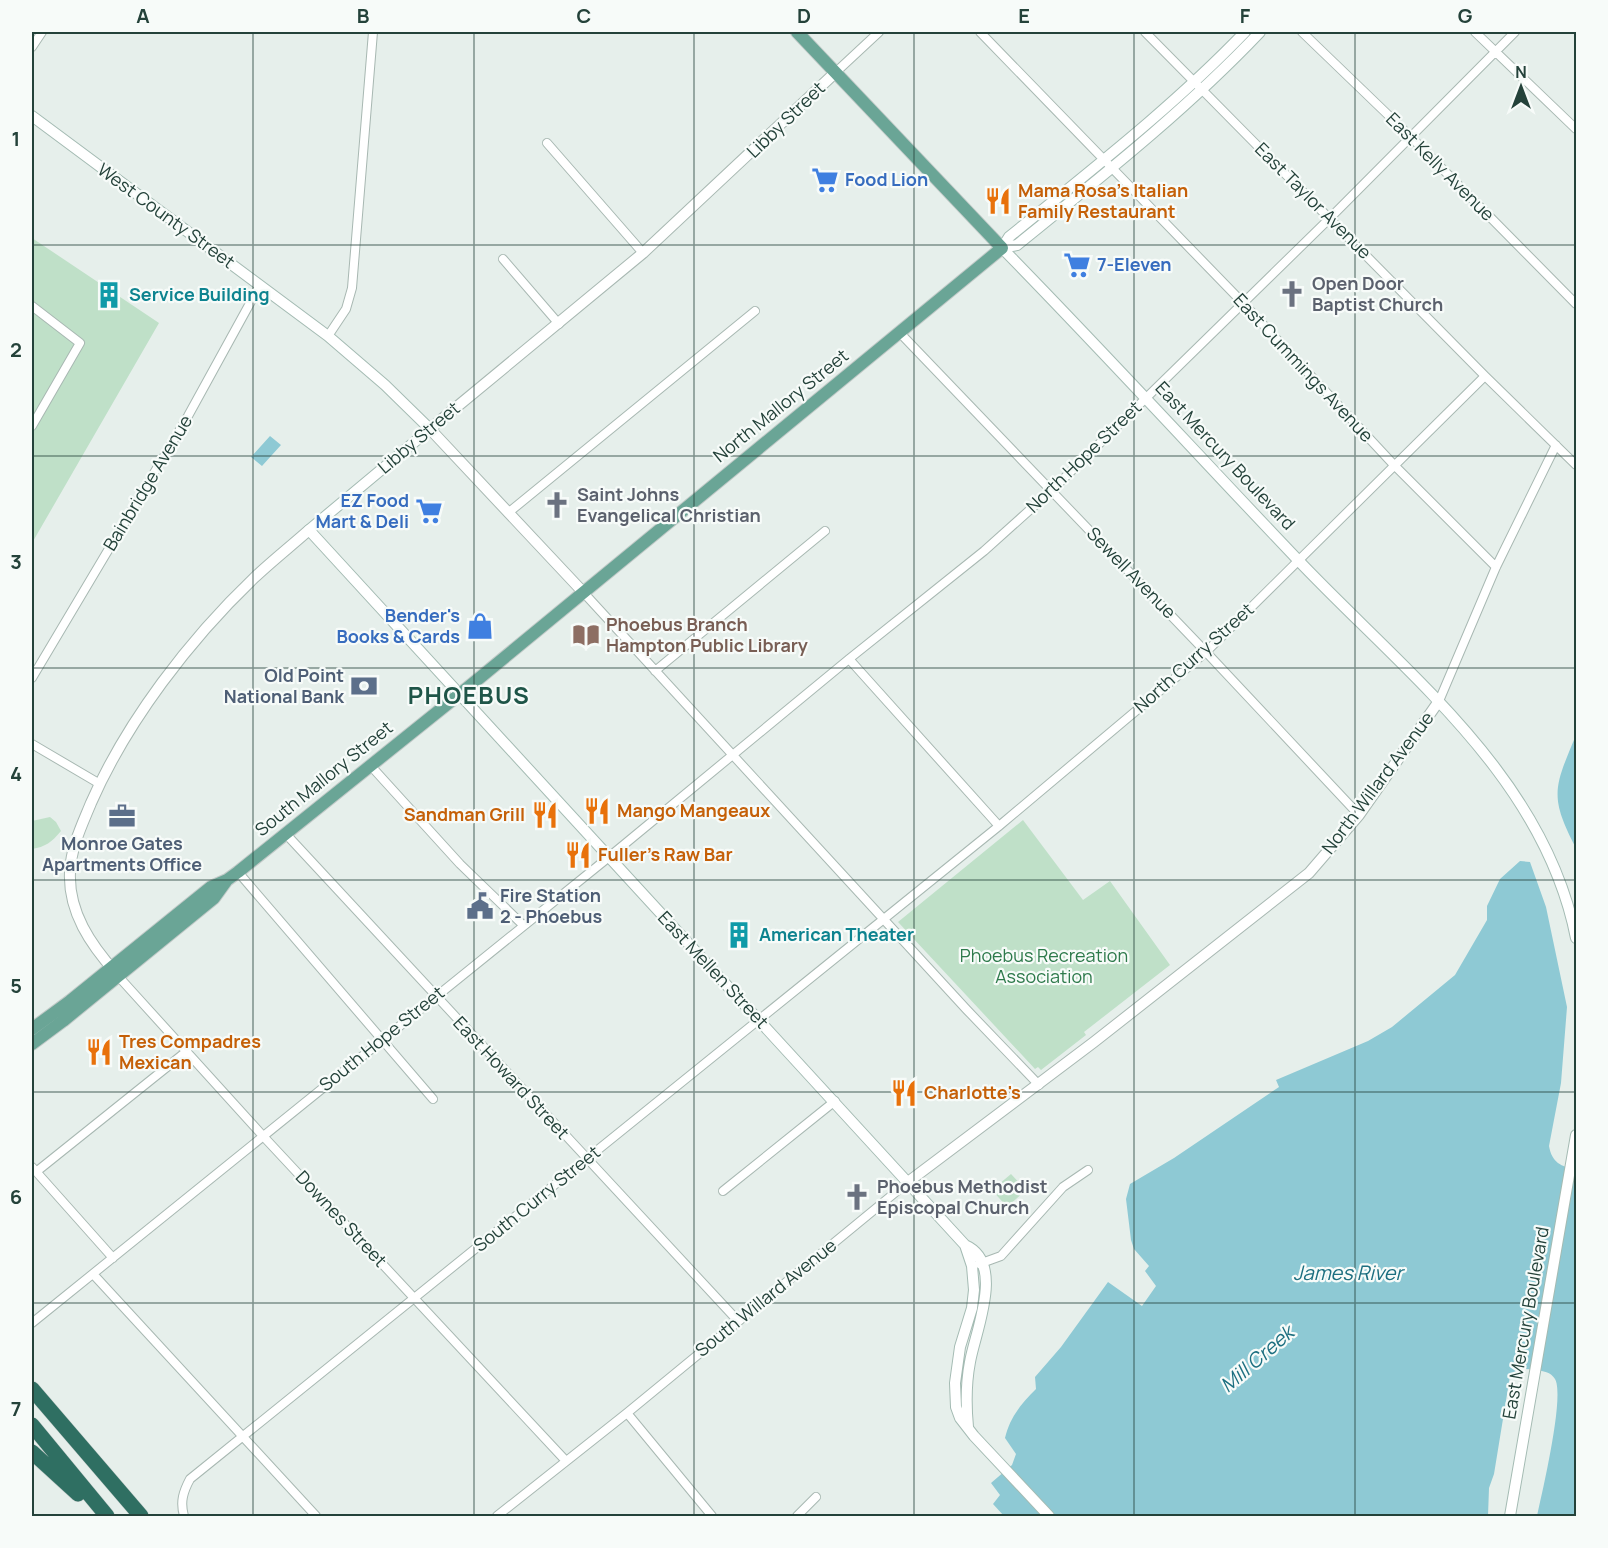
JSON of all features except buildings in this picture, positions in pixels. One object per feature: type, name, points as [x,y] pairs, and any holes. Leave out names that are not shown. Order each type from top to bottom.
[{"type":"highway","points":[[32,1389],[141,1516]]},
{"type":"highway","points":[[32,1425],[107,1516]]},
{"type":"highway","points":[[32,1452],[102,1516]]},
{"type":"main road","name":"East Mercury Boulevard","points":[[797,32],[1146,397],[1298,561],[1439,701],[1498,770],[1530,819],[1565,894],[1576,938]]},
{"type":"main road","name":"North Mallory Street","points":[[1199,85],[1245,32]]},
{"type":"main road","name":"North Mallory Street","points":[[583,592],[1002,248],[1017,245],[1260,32]]},
{"type":"main road","name":"Libby Street","points":[[114,972],[89,940],[79,921],[73,901],[70,873],[75,839],[100,784],[130,730],[206,629],[254,579],[309,530],[643,253],[836,72]]},
{"type":"main road","name":"West County Street","points":[[32,116],[328,336],[371,372],[430,429],[583,592]]},
{"type":"main road","name":"East Mellen Street","points":[[309,530],[461,693],[965,1245],[972,1248],[976,1265]]},
{"type":"main road","name":"South Mallory Street","points":[[32,1029],[214,898],[227,880],[583,592]]},
{"type":"main road","name":"North Willard Avenue","points":[[1039,1085],[1195,965],[1309,873],[1359,815],[1439,701]]},
{"type":"main road","name":"South Mallory Street","points":[[32,1044],[47,1034],[114,972]]},
{"type":"main road","name":"South Willard Avenue","points":[[908,1182],[1039,1085]]},
{"type":"main road","name":"East Mercury Boulevard","points":[[1510,1516],[1576,1138]]},
{"type":"main road","points":[[976,1265],[974,1296],[960,1347],[955,1383],[956,1407],[960,1418],[1002,1467],[1049,1516]]},
{"type":"street","points":[[32,47],[42,32]]},
{"type":"street","points":[[328,336],[346,309],[352,288],[372,32]]},
{"type":"street","name":"Libby Street","points":[[836,72],[879,32]]},
{"type":"street","name":"East Cummings Avenue","points":[[980,32],[1243,303],[1394,465],[1496,567]]},
{"type":"street","name":"East Taylor Avenue","points":[[1145,32],[1576,465]]},
{"type":"street","name":"East Kelly Avenue","points":[[1302,32],[1410,136],[1576,304]]},
{"type":"street","points":[[1475,32],[1576,129]]},
{"type":"street","name":"North Hope Street","points":[[733,755],[984,551],[1052,490],[1330,218],[1515,32]]},
{"type":"street","points":[[546,143],[643,253]]},
{"type":"street","points":[[503,259],[559,324]]},
{"type":"street","name":"Bainbridge Avenue","points":[[32,678],[189,416],[260,285]]},
{"type":"street","points":[[32,306],[80,343],[32,426]]},
{"type":"street","points":[[508,513],[755,311]]},
{"type":"street","name":"Sewell Avenue","points":[[900,333],[1052,490],[1359,815]]},
{"type":"street","name":"North Curry Street","points":[[884,919],[999,826],[1206,652],[1485,376]]},
{"type":"street","name":"North Willard Avenue","points":[[1439,701],[1496,567],[1556,445]]},
{"type":"street","points":[[655,671],[825,531]]},
{"type":"street","points":[[583,592],[1039,1085]]},
{"type":"street","points":[[849,659],[999,826]]},
{"type":"street","points":[[32,744],[100,784]]},
{"type":"street","name":"South Hope Street","points":[[32,1323],[733,755]]},
{"type":"street","points":[[370,765],[460,864],[523,925]]},
{"type":"street","name":"East Howard Street","points":[[285,833],[738,1321]]},
{"type":"street","points":[[238,872],[433,1100]]},
{"type":"street","name":"South Curry Street","points":[[184,1516],[181,1506],[184,1490],[190,1479],[884,919]]},
{"type":"street","name":"Downes Street","points":[[114,972],[263,1136],[566,1461]]},
{"type":"street","points":[[113,1258],[34,1169],[187,1051]]},
{"type":"street","points":[[723,1191],[835,1101]]},
{"type":"street","points":[[976,1265],[997,1258],[1006,1252],[1063,1187],[1088,1170]]},
{"type":"street","name":"South Willard Avenue","points":[[497,1516],[627,1413],[908,1182]]},
{"type":"street","points":[[93,1274],[316,1516]]},
{"type":"street","points":[[627,1413],[712,1516]]},
{"type":"street","points":[[797,1516],[816,1497]]},
{"type":"green space","points":[[32,238],[159,323],[32,543]]},
{"type":"green space","points":[[50,817],[61,831],[48,843],[32,849],[32,821]]},
{"type":"green space","name":"Phoebus Recreation Association","points":[[1023,820],[1083,900],[1110,881],[1170,965],[1084,1032],[1086,1035],[1041,1070],[1038,1067],[1035,1069],[898,922]]},
{"type":"green space","points":[[1011,1174],[1026,1190],[1007,1207],[992,1190]]},
{"type":"water","points":[[270,436],[281,445],[262,466],[251,457]]},
{"type":"water","points":[[1576,735],[1576,848],[1562,816],[1558,803],[1558,792],[1559,780]]},
{"type":"water","name":"James River","points":[[1520,861],[1530,862],[1546,907],[1567,1007],[1561,1083],[1549,1146],[1552,1156],[1558,1163],[1576,1170],[1576,1516],[1537,1516],[1552,1445],[1557,1389],[1555,1379],[1549,1373],[1525,1369],[1515,1371],[1510,1376],[1494,1474],[1489,1488],[1488,1516],[1004,1516],[993,1504],[1000,1495],[991,1483],[1012,1465],[1016,1454],[1005,1438],[1017,1411],[1036,1389],[1035,1377],[1061,1347],[1108,1282],[1142,1306],[1156,1286],[1145,1271],[1149,1266],[1134,1249],[1131,1240],[1126,1199],[1130,1184],[1174,1158],[1279,1087],[1276,1080],[1368,1041],[1392,1027],[1455,975],[1487,920],[1487,906],[1500,879]]},
{"type":"place","name":"Food Lion","points":[[825,180]]},
{"type":"place","name":"Mama Rosa's Italian Family Restaurant","points":[[998,201]]},
{"type":"place","name":"7-Eleven","points":[[1077,265]]},
{"type":"place","name":"Open Door Baptist Church","points":[[1292,294]]},
{"type":"place","name":"Service Building","points":[[109,295]]},
{"type":"place","name":"Saint Johns Evangelical Christian","points":[[557,505]]},
{"type":"place","name":"EZ Food Mart & Deli","points":[[429,511]]},
{"type":"place","name":"Bender's Books & Cards","points":[[480,626]]},
{"type":"place","name":"Phoebus Branch Hampton Public Library","points":[[586,635]]},
{"type":"place","name":"Old Point National Bank","points":[[364,686]]},
{"type":"place","name":"Mango Mangeaux","points":[[597,811]]},
{"type":"place","name":"Sandman Grill","points":[[545,815]]},
{"type":"place","name":"Monroe Gates Apartments Office","points":[[122,816]]},
{"type":"place","name":"Fuller's Raw Bar","points":[[578,855]]},
{"type":"place","name":"Fire Station 2 - Phoebus","points":[[480,906]]},
{"type":"place","name":"American Theater","points":[[739,935]]},
{"type":"place","name":"Tres Compadres Mexican","points":[[99,1052]]},
{"type":"place","name":"Charlotte's","points":[[904,1093]]},
{"type":"place","name":"Phoebus Methodist Episcopal Church","points":[[857,1197]]},
{"type":"district","name":"PHOEBUS","points":[[469,696]]},
{"type":"water label","name":"Mill Creek","points":[[1257,1359]]}]
